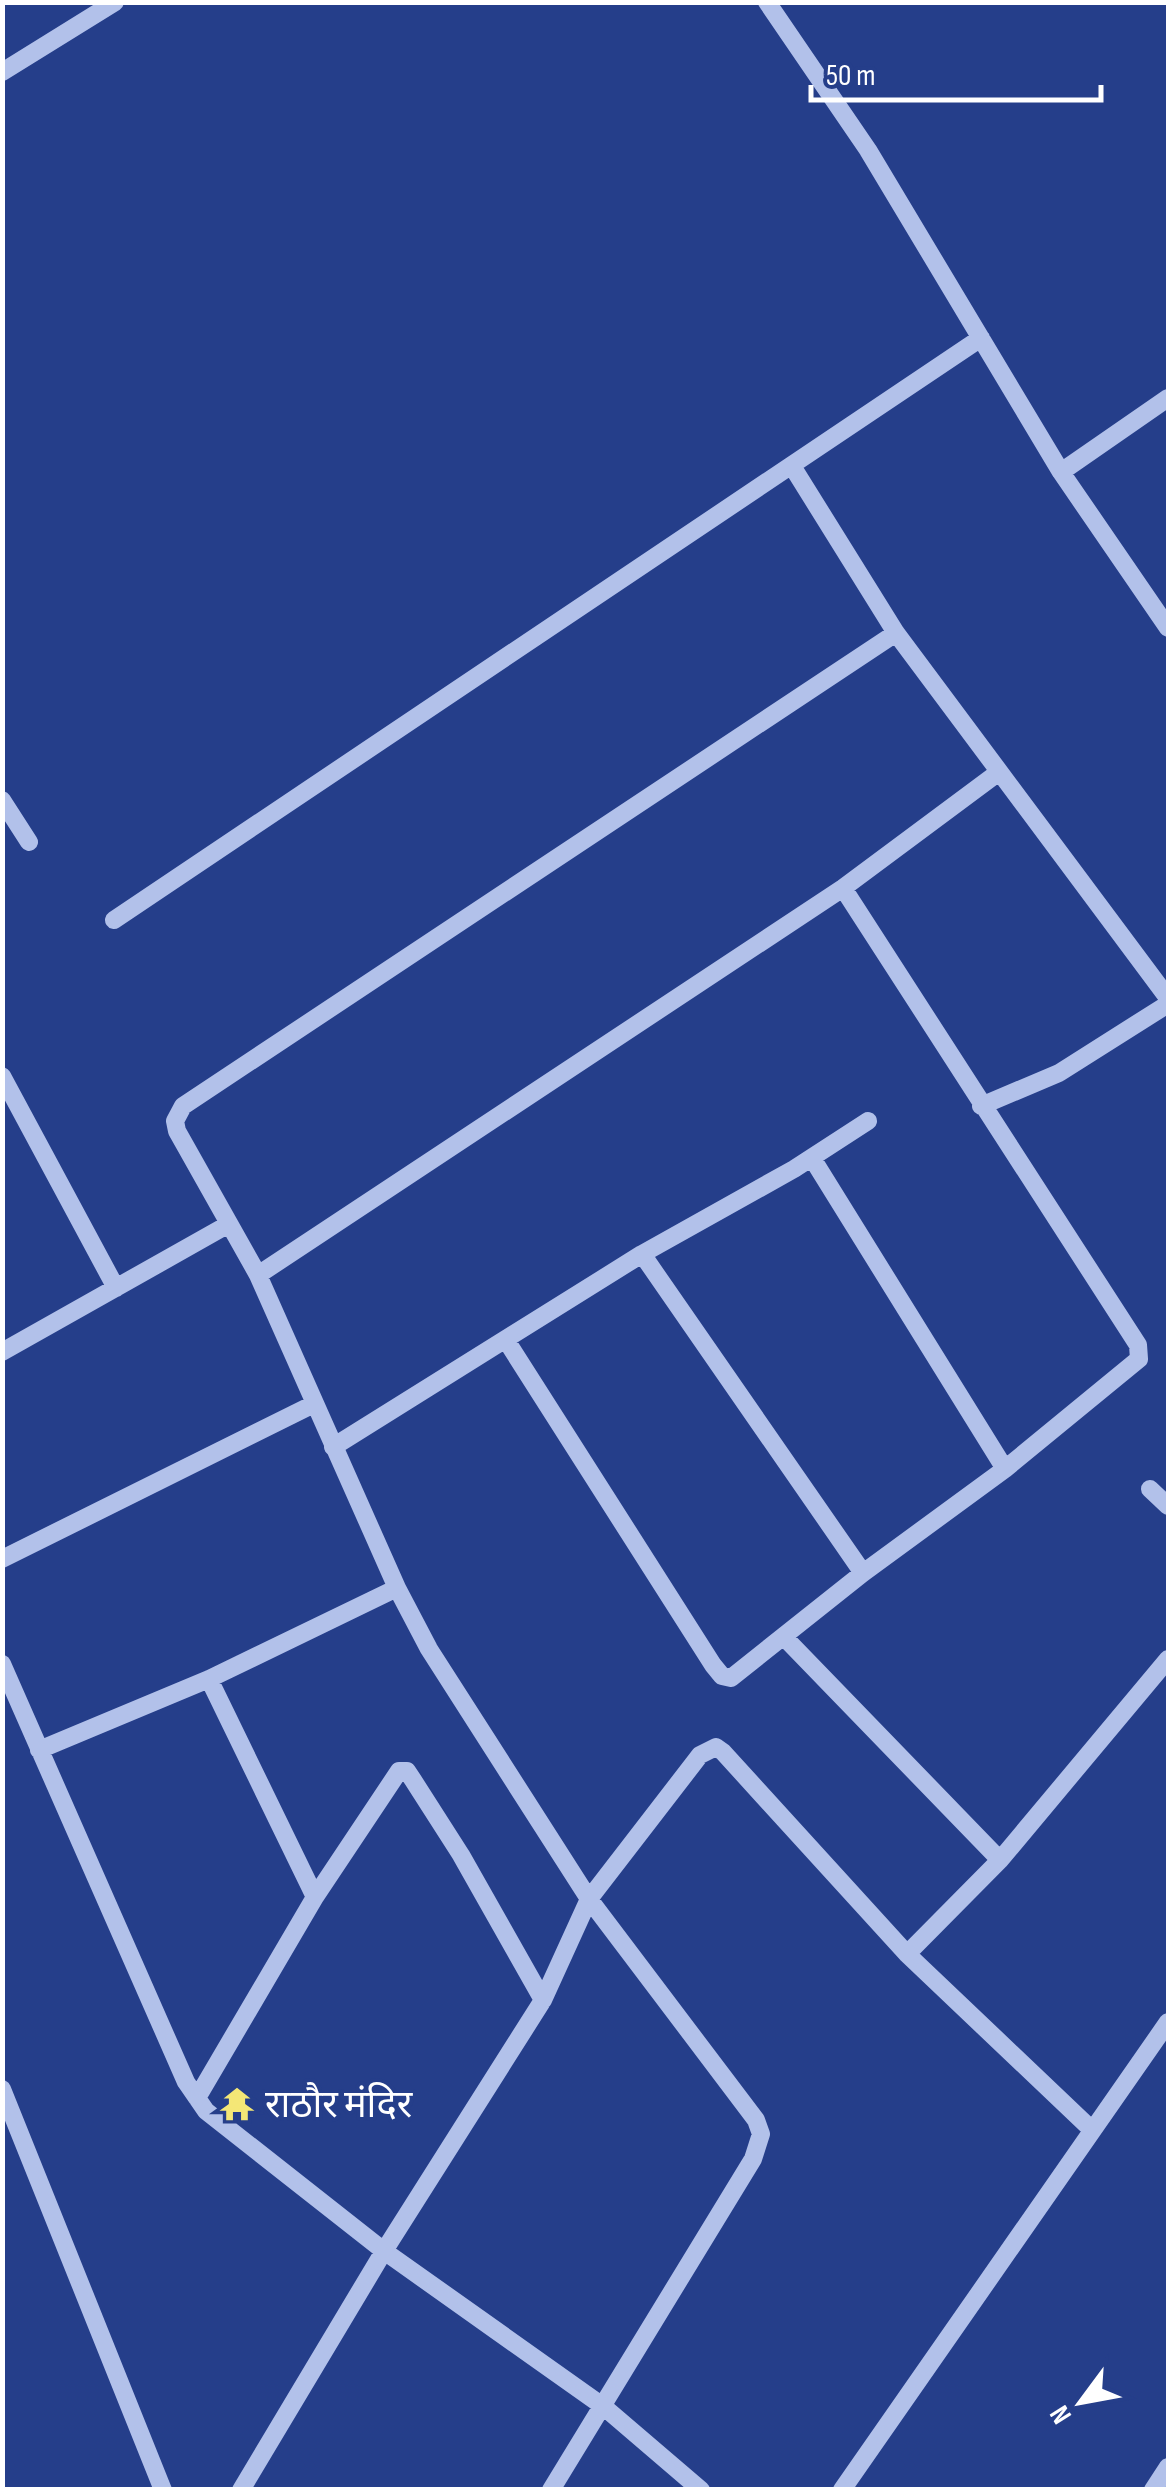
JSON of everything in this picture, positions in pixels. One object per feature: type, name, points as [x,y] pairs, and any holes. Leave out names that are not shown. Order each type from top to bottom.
[{"type":"street","points":[[2,72],[115,2]]},
{"type":"street","points":[[766,2],[868,150],[1062,472],[1168,628]]},
{"type":"street","points":[[114,920],[981,338]]},
{"type":"street","points":[[1062,472],[1168,398]]},
{"type":"street","points":[[792,466],[896,632],[1168,1001],[1058,1073],[981,1106]]},
{"type":"street","points":[[551,2490],[752,2159],[761,2134],[756,2120],[589,1899],[429,1650],[397,1588],[258,1275],[175,1121],[183,1106],[896,632]]},
{"type":"street","points":[[258,1275],[843,888],[999,772]]},
{"type":"street","points":[[2,800],[29,842]]},
{"type":"street","points":[[506,1340],[722,1676],[730,1678],[863,1572],[1006,1469],[1134,1365],[1138,1346],[843,888]]},
{"type":"street","points":[[2,1076],[116,1288]]},
{"type":"street","points":[[333,1447],[642,1254],[812,1158],[868,1121]]},
{"type":"street","points":[[812,1158],[1006,1469]]},
{"type":"street","points":[[2,1352],[229,1224]]},
{"type":"street","points":[[642,1254],[863,1572]]},
{"type":"street","points":[[2,1559],[314,1404]]},
{"type":"street","points":[[1150,1488],[1168,1506]]},
{"type":"street","points":[[40,1750],[209,1679],[397,1588]]},
{"type":"street","points":[[784,1637],[1000,1860]]},
{"type":"street","points":[[908,1954],[1000,1860],[1168,1659]]},
{"type":"street","points":[[2,1664],[186,2082],[206,2111],[384,2250],[604,2407],[701,2490]]},
{"type":"street","points":[[209,1679],[315,1897]]},
{"type":"street","points":[[240,2490],[384,2250],[543,2000],[589,1899],[700,1755],[716,1747],[908,1954],[1091,2130]]},
{"type":"street","points":[[197,2098],[315,1897],[399,1771],[406,1771],[462,1855],[543,2000]]},
{"type":"street","points":[[842,2490],[1168,2022]]},
{"type":"street","points":[[2,2089],[163,2490]]},
{"type":"street","points":[[1153,2490],[1168,2466]]},
{"type":"place","name":"राठौर मंदिर","points":[[237,2104]]}]
